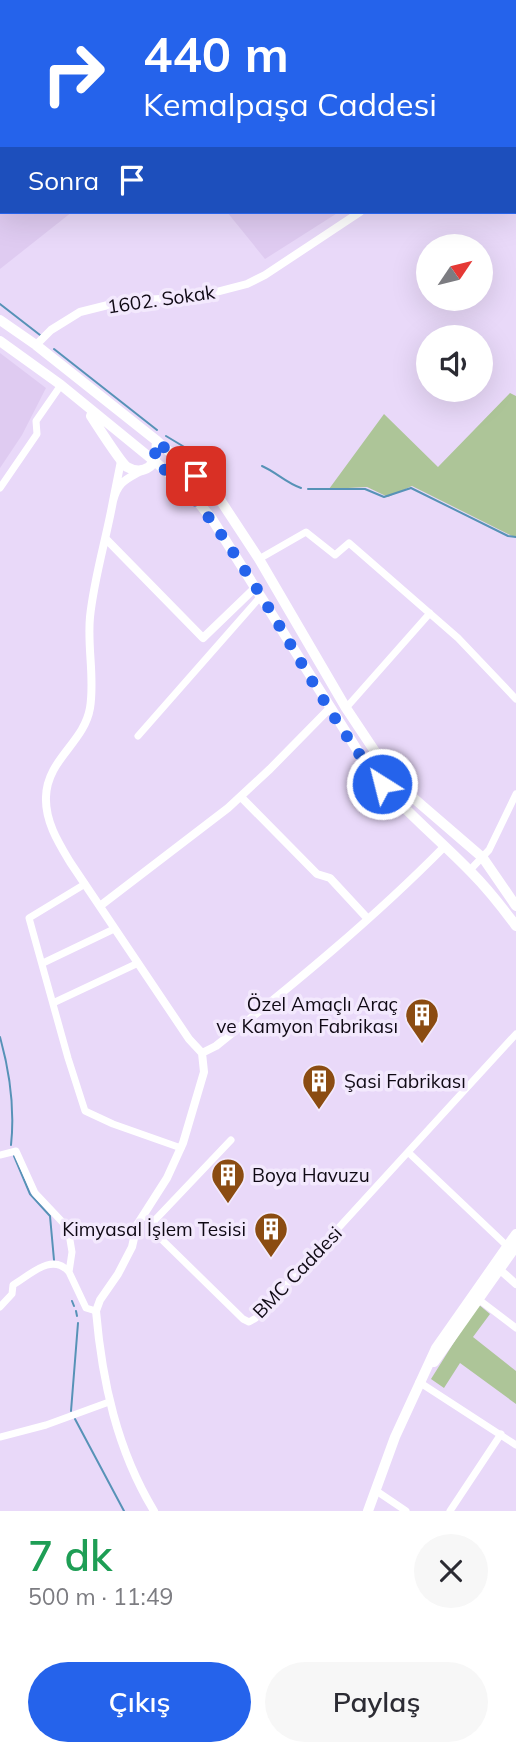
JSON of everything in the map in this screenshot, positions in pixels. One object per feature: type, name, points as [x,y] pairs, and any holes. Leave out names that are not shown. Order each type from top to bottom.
[{"type":"main road","points":[[0,320],[36,345],[215,492],[260,559],[346,708],[396,783],[483,858],[516,906]]},
{"type":"main road","points":[[0,341],[61,385],[188,490],[212,519],[259,591],[372,772],[394,799],[470,870],[516,926]]},
{"type":"main road","points":[[78,400],[131,469],[144,470],[154,461]]},
{"type":"main road","points":[[120,458],[124,438],[136,432],[152,438]]},
{"type":"main road","points":[[152,438],[154,461]]},
{"type":"main road","points":[[419,1382],[499,1269],[516,1234]]},
{"type":"main road","points":[[368,1511],[419,1382],[436,1348],[511,1246]]},
{"type":"street","name":"1602. Sokak","points":[[36,345],[51,330],[80,312],[124,301],[197,297],[247,284],[357,214]]},
{"type":"street","points":[[0,488],[37,434],[36,421],[61,385]]},
{"type":"street","points":[[120,458],[90,618],[90,707],[86,723],[51,771],[46,799],[47,813],[56,839],[136,964],[188,1039],[202,1053],[204,1072],[181,1148],[167,1178],[137,1225],[132,1247],[96,1311],[109,1402],[134,1475],[154,1511]]},
{"type":"street","points":[[113,501],[122,482],[144,470]]},
{"type":"street","points":[[260,559],[306,531],[335,555],[349,543],[458,638],[516,699]]},
{"type":"street","points":[[106,539],[203,638],[259,591]]},
{"type":"street","points":[[138,736],[259,591]]},
{"type":"street","points":[[346,708],[430,613]]},
{"type":"street","points":[[100,906],[241,797],[330,708]]},
{"type":"street","points":[[470,870],[483,858],[516,794]]},
{"type":"street","points":[[241,797],[317,874],[330,878],[368,919]]},
{"type":"street","points":[[202,1053],[238,1029],[368,919],[444,847]]},
{"type":"street","points":[[85,884],[29,918],[85,1111],[181,1148]]},
{"type":"street","points":[[43,964],[114,929]]},
{"type":"street","points":[[53,1003],[136,964]]},
{"type":"street","name":"BMC Caddesi","points":[[231,1140],[155,1220],[151,1229],[249,1322],[257,1318],[516,1034]]},
{"type":"street","points":[[0,1155],[16,1151],[35,1193],[68,1228],[72,1252],[69,1272]]},
{"type":"street","points":[[409,1153],[511,1246]]},
{"type":"street","points":[[0,1307],[12,1294],[13,1285],[49,1263],[57,1263],[69,1272],[86,1308],[96,1311]]},
{"type":"street","points":[[499,1269],[516,1284]]},
{"type":"street","points":[[478,1299],[516,1328]]},
{"type":"street","points":[[419,1382],[516,1445]]},
{"type":"street","points":[[0,1437],[46,1425],[109,1402]]},
{"type":"street","points":[[450,1511],[501,1434]]},
{"type":"street","points":[[375,1490],[406,1511]]},
{"type":"shaded area","points":[[0,214],[69,214],[0,269]]},
{"type":"shaded area","points":[[229,214],[336,214],[265,259]]},
{"type":"shaded area","points":[[0,353],[46,388],[22,435],[0,468]]},
{"type":"green space","points":[[510,393],[516,396],[516,538],[412,486],[388,497],[367,487],[329,489],[384,414],[438,467]]},
{"type":"green space","points":[[478,1304],[490,1314],[473,1337],[516,1371],[516,1404],[460,1363],[444,1388],[431,1379]]},
{"type":"waterway","points":[[0,304],[40,335]]},
{"type":"waterway","points":[[54,349],[157,430]]},
{"type":"waterway","points":[[166,436],[186,448]]},
{"type":"waterway","points":[[194,456],[212,472],[219,474]]},
{"type":"waterway","points":[[262,466],[301,488]]},
{"type":"waterway","points":[[308,489],[365,489],[384,497],[411,488],[508,536],[516,537]]},
{"type":"waterway","points":[[0,1037],[11,1091],[11,1145]]},
{"type":"waterway","points":[[14,1156],[30,1194],[50,1216],[54,1260]]},
{"type":"waterway","points":[[72,1301],[74,1306]]},
{"type":"waterway","points":[[76,1311],[77,1316]]},
{"type":"waterway","points":[[71,1411],[78,1323]]},
{"type":"waterway","points":[[75,1419],[124,1511]]},
{"type":"place","name":"Özel Amaçlı Araç ve Kamyon Fabrikası","points":[[422,1045]]},
{"type":"place","name":"Şasi Fabrikası","points":[[319,1111]]},
{"type":"place","name":"Boya Havuzu","points":[[228,1205]]},
{"type":"place","name":"Kimyasal İşlem Tesisi","points":[[271,1259]]},
{"type":"route","points":[[196,476],[157,441],[154,461],[188,490],[212,519],[330,708],[382,784]]}]
